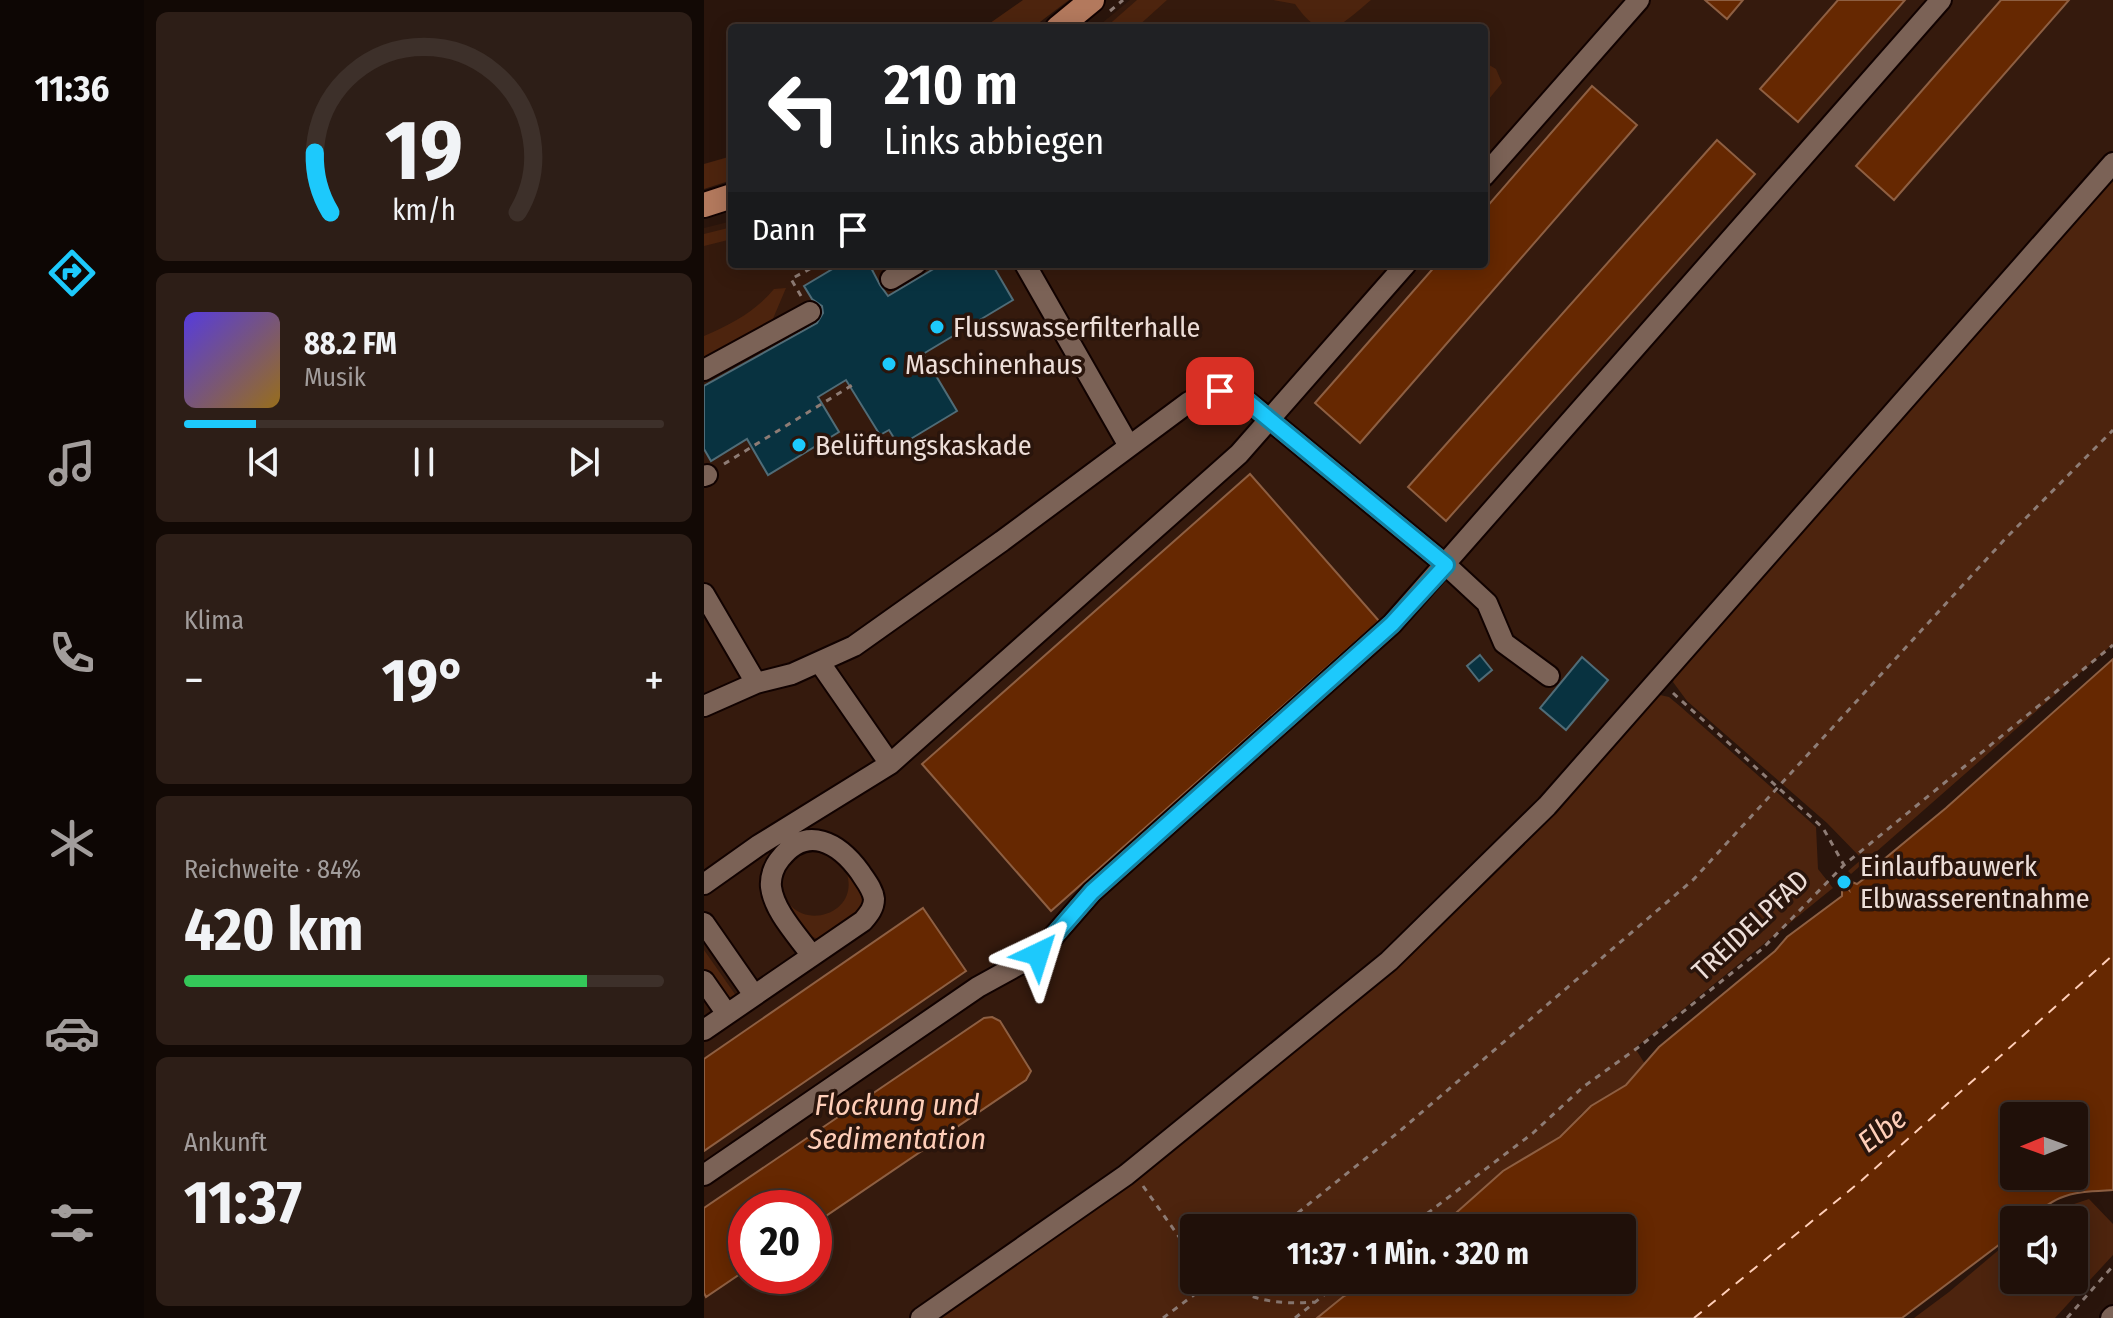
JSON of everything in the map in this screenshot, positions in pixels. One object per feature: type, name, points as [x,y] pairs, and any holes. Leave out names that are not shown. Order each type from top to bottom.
[{"type":"main road","points":[[1063,24],[1092,0]]},
{"type":"main road","points":[[704,205],[728,197]]},
{"type":"lane","points":[[1488,171],[1639,0]]},
{"type":"lane","points":[[704,1175],[978,987],[1038,954],[1092,892],[1392,624],[1941,0]]},
{"type":"lane","points":[[921,1318],[1132,1171],[1389,961],[1547,806],[2113,163]]},
{"type":"lane","points":[[891,279],[909,268]]},
{"type":"lane","points":[[1027,268],[1129,446]]},
{"type":"lane","points":[[704,884],[759,845],[890,764],[1239,454],[1403,268]]},
{"type":"lane","points":[[704,370],[810,312]]},
{"type":"lane","points":[[704,706],[756,683],[820,663],[854,646],[1189,402],[1209,392],[1230,392],[1247,401],[1446,565],[1487,603],[1504,643],[1549,676]]},
{"type":"lane","points":[[704,594],[756,683]]},
{"type":"lane","points":[[820,663],[890,764]]},
{"type":"lane","points":[[704,1030],[754,995],[812,956],[863,921],[871,912],[874,898],[869,885],[847,854],[833,843],[810,841],[789,847],[774,867],[771,887],[778,906],[812,956]]},
{"type":"lane","points":[[704,923],[754,995]]},
{"type":"lane","points":[[704,981],[727,1014]]},
{"type":"path","points":[[810,312],[791,279],[812,268]]},
{"type":"path","points":[[705,476],[854,384]]},
{"type":"path","points":[[1296,1214],[1401,1130],[1694,879],[1994,550],[2113,430]]},
{"type":"path","name":"TREIDELPFAD","points":[[1426,1214],[1533,1133],[1583,1087],[1762,949],[1844,865],[2113,645]]},
{"type":"path","points":[[1658,680],[1823,828],[1844,865]]},
{"type":"path","points":[[1132,1171],[1180,1238]]},
{"type":"path","points":[[2067,1318],[2113,1266]]},
{"type":"path","points":[[1163,1318],[1195,1294]]},
{"type":"path","points":[[1242,1294],[1296,1304],[1315,1302]]},
{"type":"path","points":[[1295,1318],[1325,1294]]},
{"type":"shaded area","points":[[1023,0],[1069,0],[1037,24],[989,24]]},
{"type":"shaded area","points":[[1130,0],[2113,0],[2113,156],[1547,797],[1385,955],[1126,1168],[910,1318],[704,1318],[704,228],[728,222],[728,268],[1488,268],[1488,24],[1101,24]]},
{"type":"shaded area","points":[[1137,0],[1167,0],[1140,24],[1110,24]]},
{"type":"shaded area","points":[[1273,0],[1371,0],[1341,24],[1314,24],[1295,4]]},
{"type":"shaded area","points":[[1488,64],[1496,69],[1502,83],[1488,100]]},
{"type":"shaded area","points":[[728,157],[728,181],[704,189],[704,164]]},
{"type":"shaded area","points":[[2113,171],[2113,644],[1851,874],[1848,871],[1862,859],[1827,823],[1687,701],[1673,682],[1677,669]]},
{"type":"shaded area","points":[[728,228],[728,240],[704,246],[704,234]]},
{"type":"shaded area","points":[[786,288],[772,321],[704,361],[704,336],[742,317],[774,289]]},
{"type":"shaded area","points":[[1660,695],[1669,697],[1816,827],[1818,869],[1833,888],[1635,1048],[1645,1064],[1626,1085],[1581,1114],[1568,1131],[1503,1171],[1455,1214],[1180,1214],[1180,1294],[1348,1294],[1317,1318],[928,1318],[1392,966],[1652,699]]},
{"type":"shaded area","points":[[828,847],[865,888],[866,910],[820,939],[803,930],[790,915],[776,877],[782,878],[785,896],[794,908],[806,915],[832,911],[843,903],[848,890],[847,874],[838,859],[814,850],[799,855],[783,875],[777,873],[796,850]]},
{"type":"shaded area","points":[[704,950],[737,997],[736,1001],[727,1001],[704,973]]},
{"type":"shaded area","points":[[2089,1199],[2113,1224],[2113,1255],[2088,1282],[2088,1206],[2068,1206]]},
{"type":"shaded area","points":[[2000,1249],[2000,1294],[2077,1294],[2055,1318],[1914,1318]]},
{"type":"water","points":[[1705,0],[1743,0],[1727,19]]},
{"type":"water","points":[[1838,0],[1905,0],[1798,122],[1760,89]]},
{"type":"water","points":[[2001,0],[2069,0],[1894,200],[1856,166]]},
{"type":"water","points":[[1592,86],[1637,125],[1360,443],[1315,403],[1433,268],[1488,268],[1488,205]]},
{"type":"water","points":[[1717,140],[1755,174],[1446,521],[1408,487]]},
{"type":"water","points":[[1250,474],[1379,621],[1051,911],[922,764]]},
{"type":"water","name":"Elbe","points":[[2113,659],[2113,1190],[2066,1196],[2047,1206],[2000,1206],[2000,1244],[1902,1318],[1317,1318],[1348,1294],[1636,1294],[1636,1214],[1455,1214],[1503,1171],[1560,1137],[1591,1106],[1626,1085],[1659,1047],[1775,951],[1787,937],[1842,896],[1842,890],[1846,887],[1849,890],[1852,882],[1857,884],[1878,868],[1882,861]]},
{"type":"water","name":"Flockung und Sedimentation","points":[[923,908],[966,971],[704,1151],[704,1059]]},
{"type":"water","name":"Flockung und Sedimentation","points":[[992,1017],[1000,1021],[1031,1071],[1026,1080],[832,1212],[832,1190],[731,1190],[984,1018]]},
{"type":"water","name":"Flockung und Sedimentation","points":[[728,1192],[728,1282],[706,1297],[704,1293],[704,1208]]},
{"type":"building","points":[[834,268],[871,268],[888,296],[935,268],[994,268],[1013,300],[923,354],[957,411],[899,446],[889,430],[880,435],[846,380],[818,397],[839,432],[768,475],[747,439],[711,461],[704,449],[704,386],[817,323],[823,313],[822,306],[812,299],[804,286]]},
{"type":"building","points":[[1480,655],[1492,670],[1479,681],[1467,666]]},
{"type":"building","points":[[1582,657],[1608,680],[1566,730],[1540,708]]},
{"type":"ferry route","points":[[1694,1318],[1861,1181],[2113,955]]},
{"type":"place","name":"Flusswasserfilterhalle","points":[[937,327]]},
{"type":"place","name":"Maschinenhaus","points":[[889,364]]},
{"type":"place","name":"Belüftungskaskade","points":[[799,445]]},
{"type":"place","name":"Einlaufbauwerk Elbwasserentnahme","points":[[1844,882]]},
{"type":"route","points":[[1038,954],[1092,892],[1392,624],[1446,565],[1247,401],[1230,392],[1220,391]]}]
